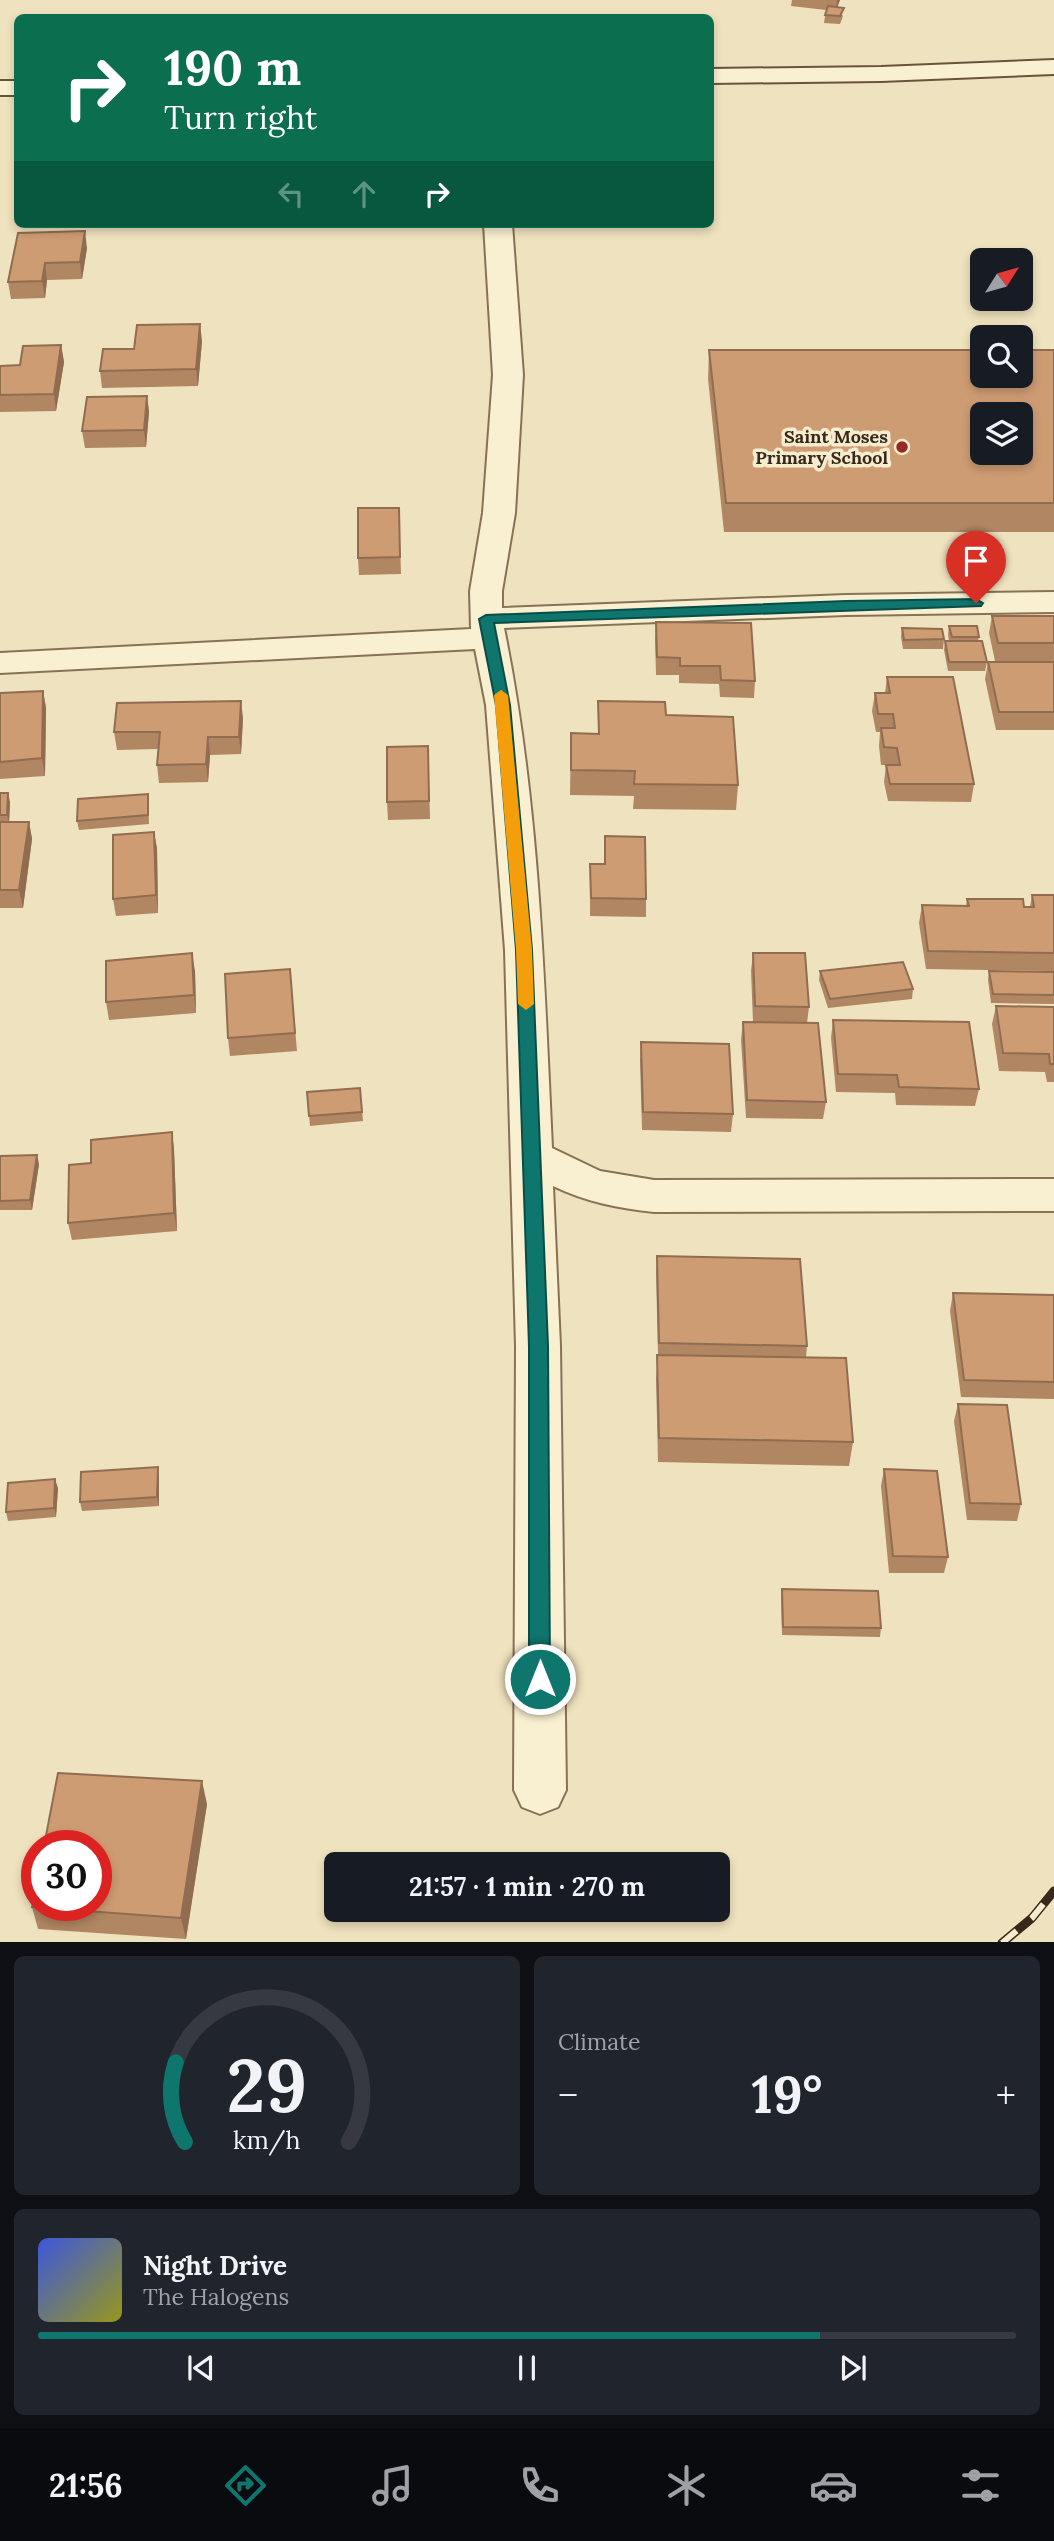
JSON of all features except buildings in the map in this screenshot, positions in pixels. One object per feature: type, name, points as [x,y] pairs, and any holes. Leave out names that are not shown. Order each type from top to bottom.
[{"type":"street","points":[[714,76],[922,73],[1054,67]]},
{"type":"street","points":[[498,228],[508,375],[499,513],[486,591],[487,629],[503,705],[524,950],[538,1346],[540,1790]]},
{"type":"street","points":[[0,663],[846,605],[1054,602]]},
{"type":"street","points":[[532,1157],[588,1184],[616,1192],[654,1196],[1054,1195]]},
{"type":"railway","points":[[1003,1942],[1032,1918],[1054,1891]]},
{"type":"slow traffic","points":[[501,695],[524,950],[526,1004]]},
{"type":"place","name":"Saint Moses Primary School","points":[[902,447]]},
{"type":"route","points":[[540,1679],[538,1346],[524,950],[503,705],[486,619],[846,605],[976,603]]}]
